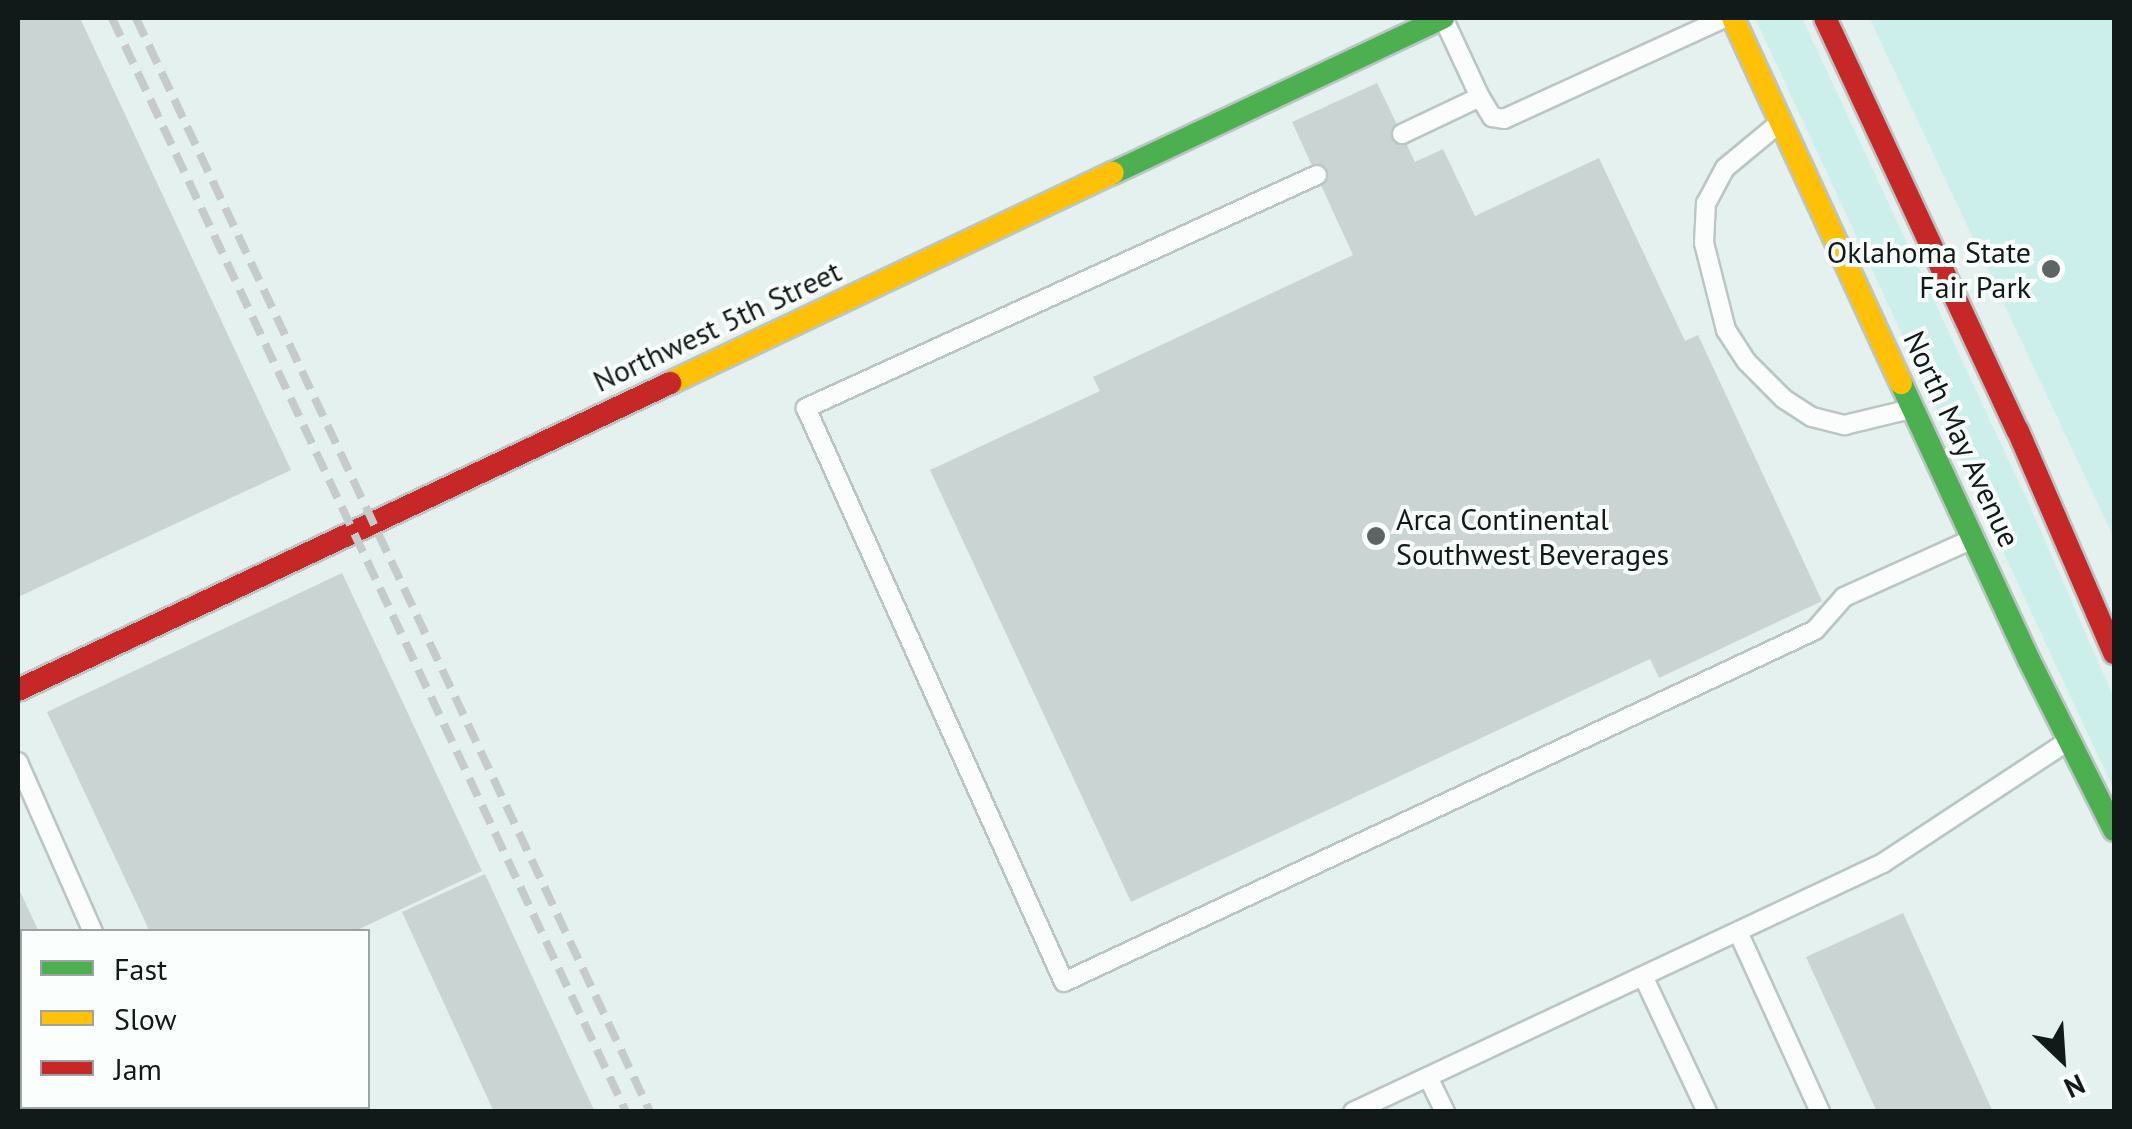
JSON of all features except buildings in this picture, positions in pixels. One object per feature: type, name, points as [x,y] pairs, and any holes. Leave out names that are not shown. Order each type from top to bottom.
[{"type":"main road","name":"Northwest 5th Street","points":[[18,690],[1443,18]]},
{"type":"main road","name":"North May Avenue","points":[[1733,18],[2114,830]]},
{"type":"main road","name":"North May Avenue","points":[[1826,18],[2018,432],[2114,654]]},
{"type":"lane","points":[[1443,18],[1492,117],[1504,119],[1725,18]]},
{"type":"lane","points":[[1402,134],[1480,97]]},
{"type":"lane","points":[[1782,122],[1725,168],[1706,203],[1704,243],[1726,330],[1747,362],[1784,399],[1812,418],[1845,425],[1916,407]]},
{"type":"lane","points":[[1317,175],[806,408],[1064,982],[1815,630],[1844,597],[1975,538]]},
{"type":"lane","points":[[1353,1112],[1739,934],[1883,863],[2070,740]]},
{"type":"lane","points":[[18,762],[92,929]]},
{"type":"lane","points":[[1739,934],[1820,1112]]},
{"type":"lane","points":[[1644,978],[1707,1112]]},
{"type":"lane","points":[[1428,1077],[1445,1112]]},
{"type":"shaded area","points":[[1755,18],[1802,18],[2029,504],[2114,698],[2114,790]]},
{"type":"shaded area","name":"Oklahoma State Fair Park","points":[[2114,18],[2114,538],[1870,19]]},
{"type":"railway","points":[[112,18],[626,1112]]},
{"type":"railway","points":[[136,18],[650,1112]]},
{"type":"traffic: fast","points":[[1113,173],[1443,18]]},
{"type":"traffic: fast","points":[[1901,383],[2029,660],[2114,830]]},
{"type":"traffic: slow","points":[[1733,18],[1901,383]]},
{"type":"traffic: slow","points":[[670,383],[1113,173]]},
{"type":"traffic: jam","points":[[1825,18],[2018,431],[2114,653]]},
{"type":"traffic: jam","points":[[18,690],[670,383]]},
{"type":"place","name":"Oklahoma State Fair Park","points":[[2051,269]]},
{"type":"place","name":"Arca Continental Southwest Beverages","points":[[1376,536]]}]
